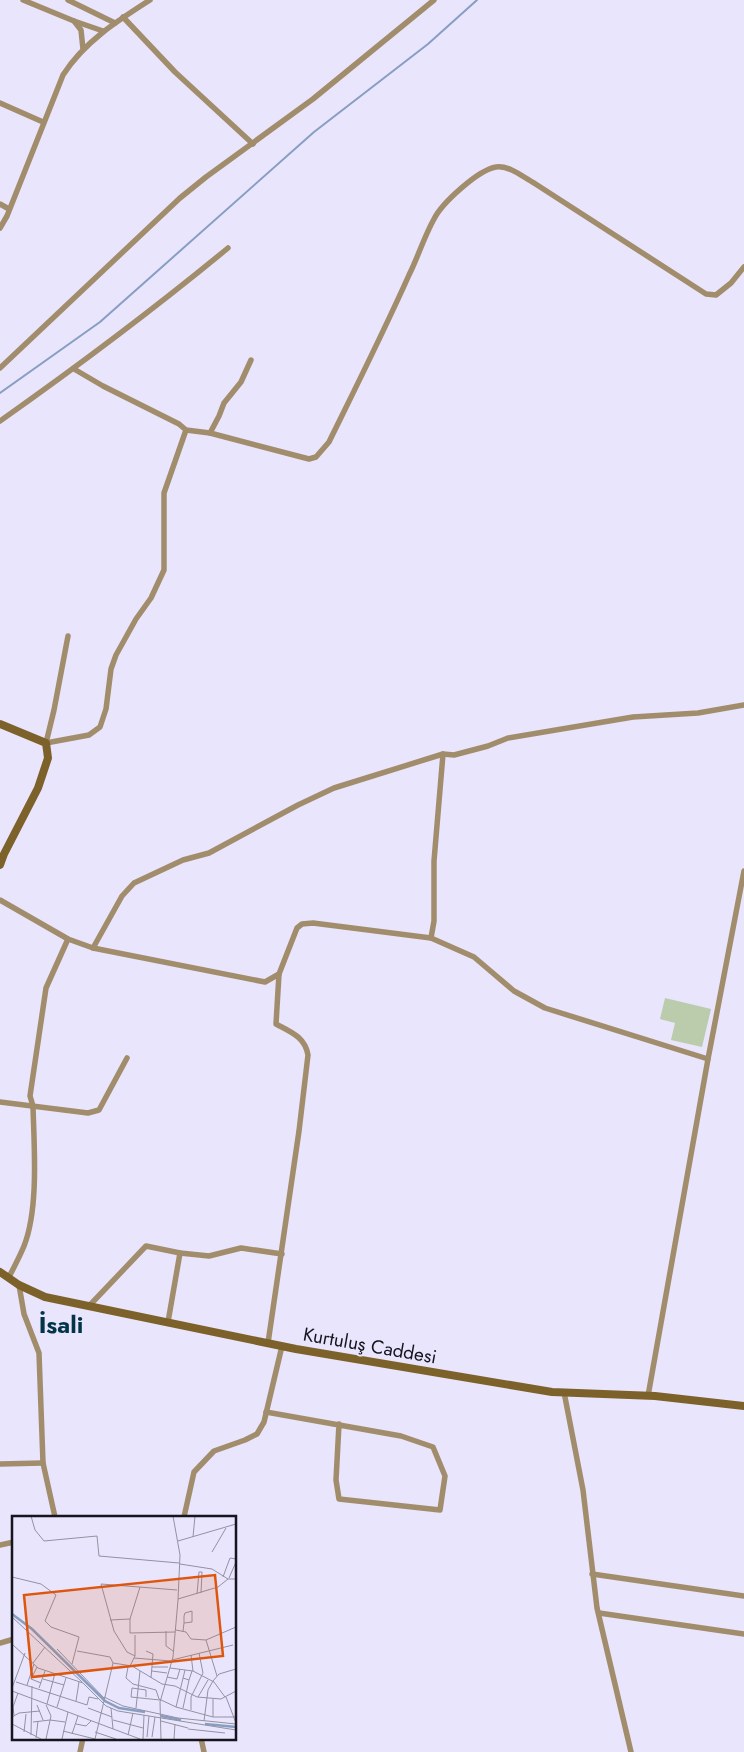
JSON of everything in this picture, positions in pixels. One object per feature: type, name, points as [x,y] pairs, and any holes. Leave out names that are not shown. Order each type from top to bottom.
[{"type":"main road","points":[[0,724],[46,743],[48,758],[38,788],[0,864]]},
{"type":"main road","name":"Kurtuluş Caddesi","points":[[0,1272],[20,1285],[45,1297],[282,1346],[523,1387],[564,1392],[648,1396],[744,1406]]},
{"type":"street","points":[[23,0],[103,31]]},
{"type":"street","points":[[68,0],[115,23]]},
{"type":"street","points":[[0,228],[62,75],[73,59],[103,31],[150,0]]},
{"type":"street","points":[[0,368],[180,198],[313,99],[434,0]]},
{"type":"street","points":[[123,17],[175,72],[253,144]]},
{"type":"street","points":[[74,21],[81,30],[83,49]]},
{"type":"street","points":[[0,103],[43,122]]},
{"type":"street","points":[[74,369],[103,386],[179,424],[186,430],[210,433],[309,459],[316,457],[329,442],[410,275],[434,218],[458,190],[494,167],[502,166],[534,183],[706,294],[716,295],[744,267]]},
{"type":"street","points":[[0,204],[9,209]]},
{"type":"street","points":[[0,421],[74,369],[228,248]]},
{"type":"street","points":[[210,433],[224,403],[241,382],[251,360]]},
{"type":"street","points":[[68,636],[46,743],[90,735],[100,727],[106,709],[111,669],[116,656],[136,619],[151,598],[164,570],[164,493],[186,430]]},
{"type":"street","points":[[93,948],[122,896],[134,883],[183,860],[209,853],[298,805],[334,788],[443,754],[454,755],[488,746],[508,738],[633,717],[698,713],[744,706]]},
{"type":"street","points":[[431,938],[434,922],[434,861],[443,754]]},
{"type":"street","points":[[648,1396],[744,870]]},
{"type":"street","points":[[0,900],[68,939],[93,948],[265,982],[279,974]]},
{"type":"street","points":[[268,1343],[300,1131],[308,1055],[302,1040],[276,1024],[279,974],[297,928],[302,924],[431,938],[474,957],[514,991],[546,1008],[708,1059]]},
{"type":"street","points":[[9,1277],[25,1244],[31,1217],[34,1179],[33,1106],[30,1096],[46,988],[68,939]]},
{"type":"street","points":[[0,1102],[88,1114],[99,1110],[127,1058]]},
{"type":"street","points":[[89,1306],[146,1246],[180,1253],[209,1256],[241,1248],[282,1254]]},
{"type":"street","points":[[168,1322],[180,1253]]},
{"type":"street","points":[[20,1285],[24,1314],[39,1353],[43,1462],[55,1516]]},
{"type":"street","points":[[184,1516],[194,1472],[214,1451],[257,1434],[264,1422],[282,1346]]},
{"type":"street","points":[[564,1392],[583,1490],[597,1608],[632,1752]]},
{"type":"street","points":[[266,1412],[339,1424],[401,1436],[433,1447],[445,1476],[440,1510],[339,1500],[336,1480],[339,1424]]},
{"type":"street","points":[[0,1464],[43,1462]]},
{"type":"street","points":[[592,1574],[744,1596]]},
{"type":"street","points":[[599,1613],[744,1634]]},
{"type":"green space","points":[[665,998],[711,1009],[702,1047],[671,1040],[675,1023],[660,1019]]},
{"type":"waterway","points":[[0,393],[100,322],[314,132],[428,44],[477,0]]},
{"type":"district","name":"İsali","points":[[61,1325]]}]
